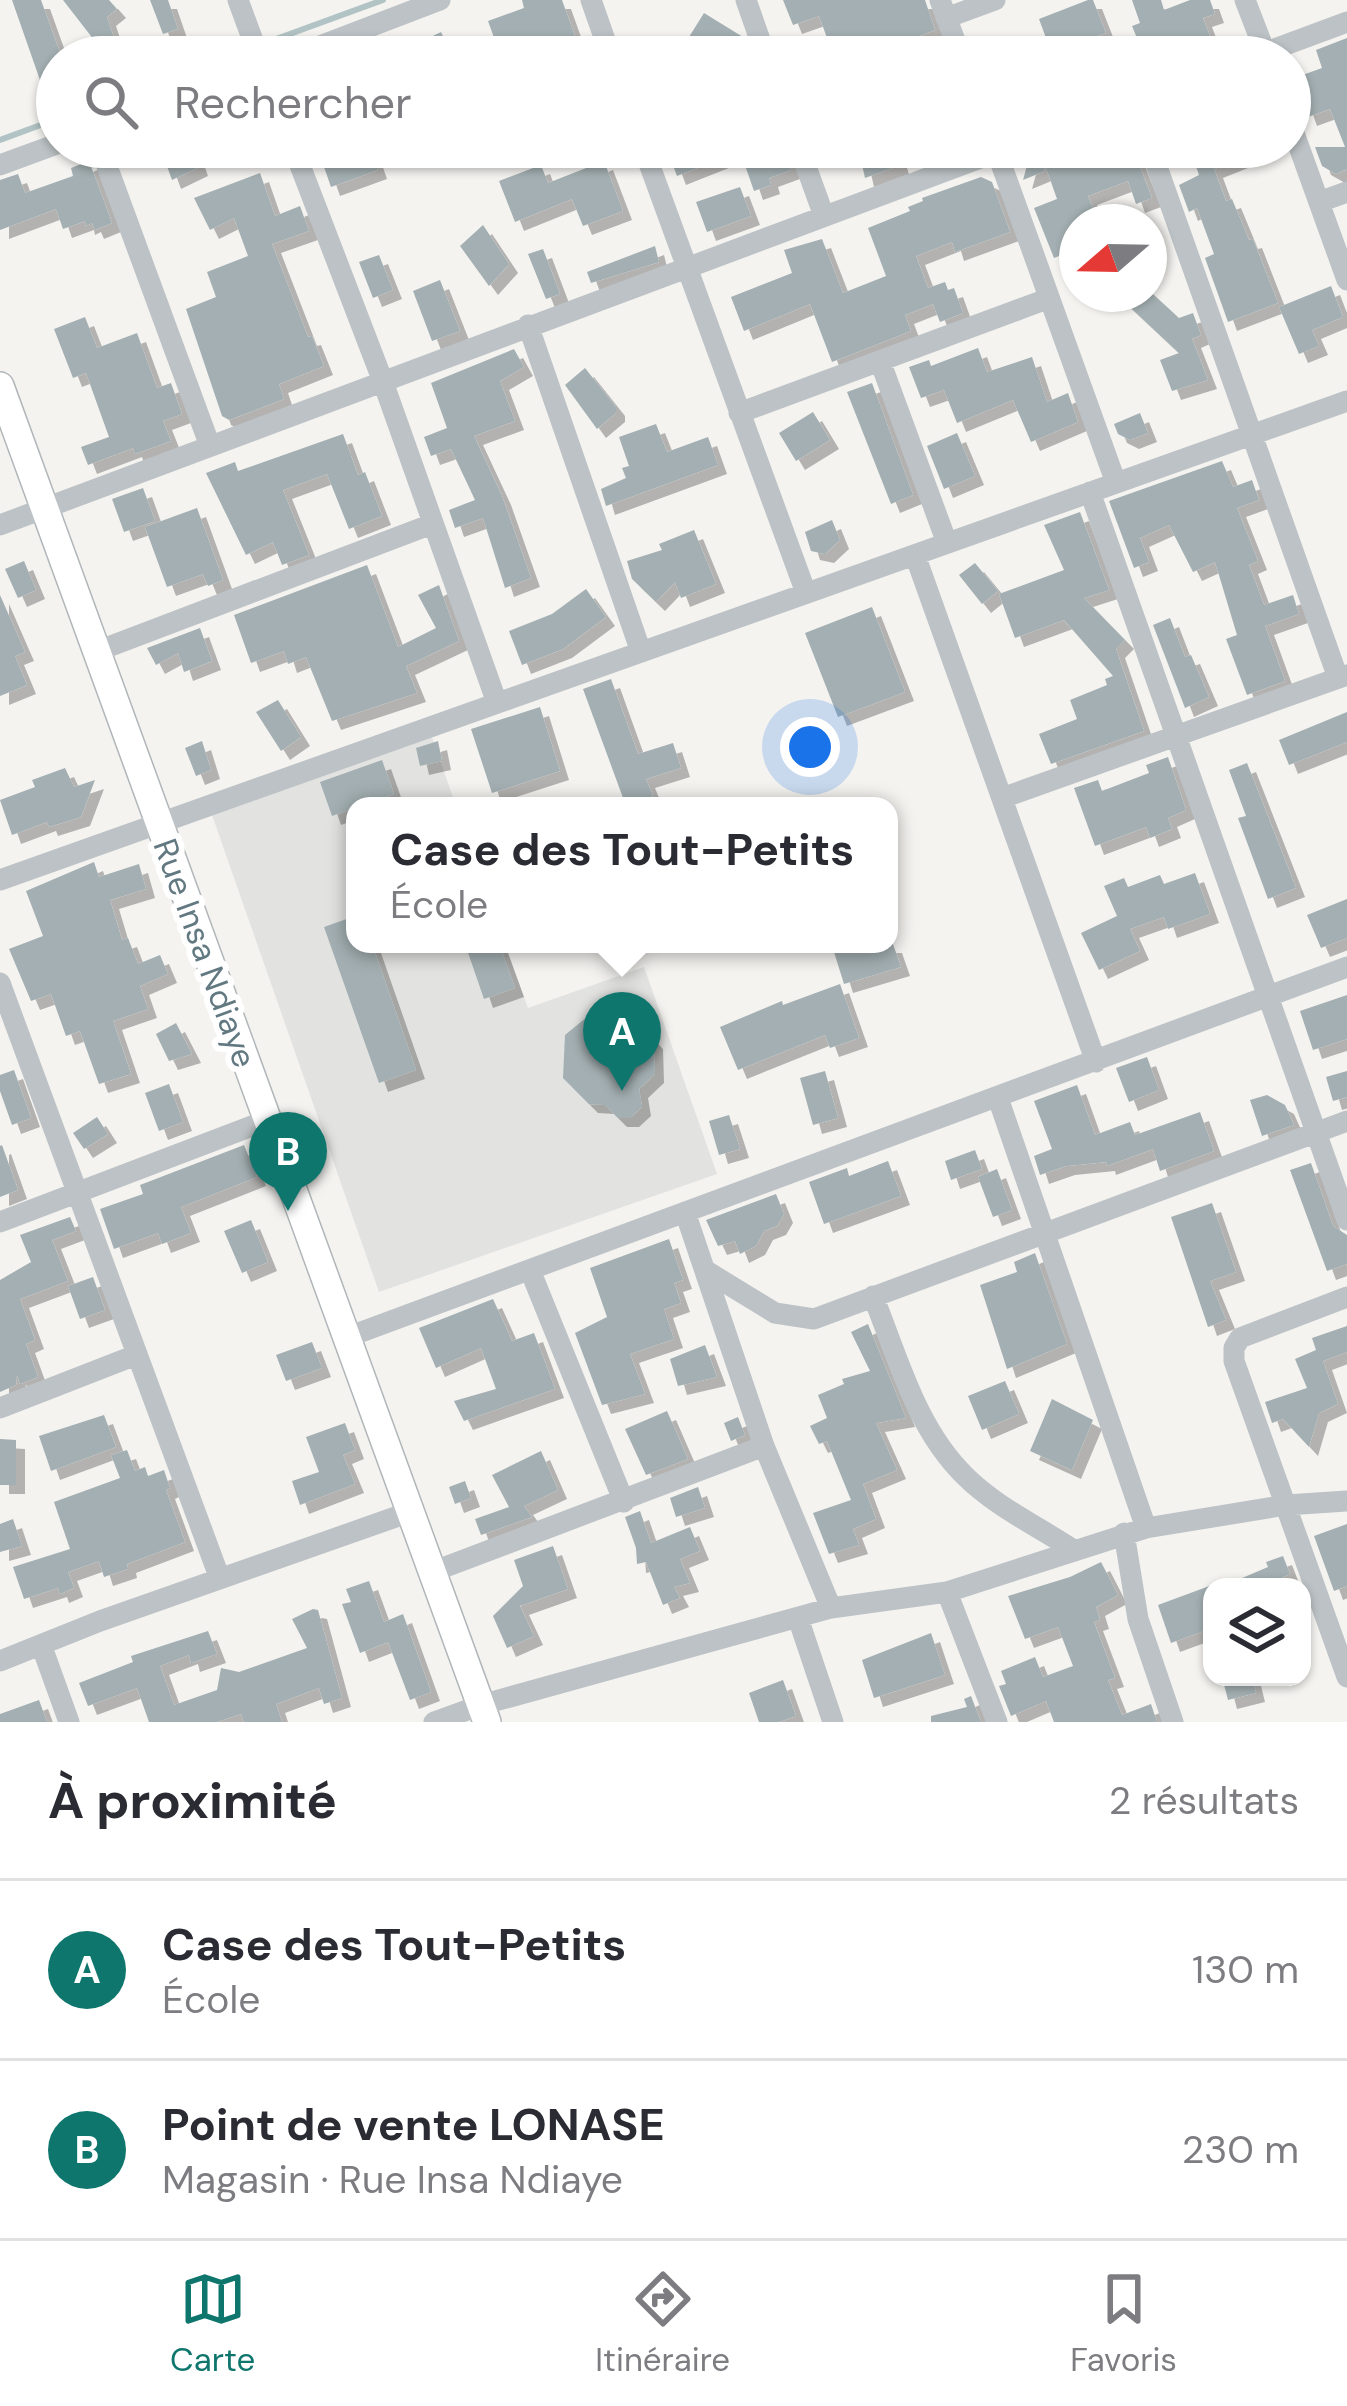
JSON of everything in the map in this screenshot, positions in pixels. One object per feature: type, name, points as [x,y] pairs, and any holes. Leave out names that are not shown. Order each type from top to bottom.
[{"type":"main road","name":"Rue Insa Ndiaye","points":[[0,386],[484,1713]]},
{"type":"street","points":[[238,0],[251,36]]},
{"type":"street","points":[[346,36],[440,0]]},
{"type":"street","points":[[591,0],[604,36]]},
{"type":"street","points":[[746,0],[759,36]]},
{"type":"street","points":[[943,9],[995,0]]},
{"type":"street","points":[[1245,0],[1256,36]]},
{"type":"street","points":[[1311,36],[1347,22]]},
{"type":"street","points":[[0,165],[36,152]]},
{"type":"street","points":[[108,168],[210,446]]},
{"type":"street","points":[[301,168],[497,703]]},
{"type":"street","points":[[651,168],[806,593]]},
{"type":"street","points":[[807,168],[824,216]]},
{"type":"street","points":[[0,525],[951,168]]},
{"type":"street","points":[[1007,168],[1047,299],[1116,483]]},
{"type":"street","points":[[1002,799],[1343,676],[1157,168]]},
{"type":"street","points":[[1306,168],[1347,280]]},
{"type":"street","points":[[1318,202],[1347,192]]},
{"type":"street","points":[[740,413],[1047,299]]},
{"type":"street","points":[[528,326],[641,652]]},
{"type":"street","points":[[880,361],[947,543]]},
{"type":"street","points":[[0,880],[1347,401]]},
{"type":"street","points":[[1090,492],[1347,1220]]},
{"type":"street","points":[[95,652],[432,524]]},
{"type":"street","points":[[915,555],[1096,1062]]},
{"type":"street","points":[[345,1338],[1347,968]]},
{"type":"street","points":[[0,983],[220,1579]]},
{"type":"street","points":[[0,1060],[25,1051]]},
{"type":"street","points":[[998,1098],[1046,1232],[1135,1531],[1138,1619],[1173,1722]]},
{"type":"street","points":[[0,1222],[266,1121]]},
{"type":"street","points":[[708,1273],[776,1313],[814,1319],[1347,1121]]},
{"type":"street","points":[[685,1212],[764,1446],[831,1608]]},
{"type":"street","points":[[530,1270],[624,1502]]},
{"type":"street","points":[[873,1296],[921,1416],[945,1452],[986,1494],[1072,1549]]},
{"type":"street","points":[[1347,1297],[1240,1339],[1234,1348],[1234,1361],[1347,1677]]},
{"type":"street","points":[[0,1408],[136,1355]]},
{"type":"street","points":[[432,1572],[764,1446]]},
{"type":"street","points":[[434,1722],[484,1713],[831,1608],[947,1592],[1135,1531],[1286,1504],[1347,1501]]},
{"type":"street","points":[[0,1661],[410,1512]]},
{"type":"street","points":[[947,1592],[997,1722]]},
{"type":"street","points":[[797,1618],[833,1722]]},
{"type":"street","points":[[42,1647],[69,1722]]},
{"type":"shaded area","points":[[432,737],[453,797],[346,797],[346,953],[508,953],[528,1008],[644,967],[717,1174],[379,1292],[212,815]]},
{"type":"building","points":[[12,0],[41,0],[54,36],[36,36],[36,69]]},
{"type":"building","points":[[63,0],[109,0],[117,9],[107,17],[113,36],[91,36]]},
{"type":"building","points":[[150,0],[168,0],[178,29],[163,34]]},
{"type":"building","points":[[522,0],[562,0],[575,36],[493,36],[488,21],[524,8]]},
{"type":"building","points":[[783,0],[925,0],[935,30],[919,36],[826,36],[819,16],[793,25]]},
{"type":"building","points":[[1093,0],[1106,33],[1045,36],[1039,19]]},
{"type":"building","points":[[1132,0],[1161,0],[1164,10],[1190,0],[1210,0],[1215,14],[1203,18],[1210,36],[1136,36],[1132,26],[1140,23]]},
{"type":"building","points":[[704,13],[741,36],[690,36]]},
{"type":"building","points":[[1347,38],[1347,169],[1336,174],[1322,166],[1315,147],[1345,147],[1330,109],[1311,116],[1311,72],[1322,68],[1316,50]]},
{"type":"building","points":[[71,168],[92,168],[112,223],[95,230],[85,221],[63,229],[56,209],[0,230],[0,180],[18,174],[25,193],[73,176]]},
{"type":"building","points":[[168,168],[197,168],[172,180]]},
{"type":"building","points":[[324,168],[377,168],[378,170],[331,187]]},
{"type":"building","points":[[542,168],[548,183],[586,168],[607,168],[623,211],[583,226],[572,199],[515,222],[499,181]]},
{"type":"building","points":[[674,168],[697,168],[677,176]]},
{"type":"building","points":[[746,168],[790,168],[769,178],[771,185],[754,191]]},
{"type":"building","points":[[863,168],[892,168],[865,178]]},
{"type":"building","points":[[1026,168],[1044,168],[1045,171],[1023,180]]},
{"type":"building","points":[[1046,168],[1140,168],[1152,198],[1136,204],[1128,181],[1088,196],[1091,204],[1059,204],[1059,256],[1054,258],[1034,208],[1057,199]]},
{"type":"building","points":[[1196,168],[1216,168],[1226,201],[1232,199],[1249,240],[1253,239],[1278,303],[1228,322],[1205,258],[1214,254],[1197,208],[1189,212],[1179,185],[1199,175]]},
{"type":"building","points":[[260,173],[275,216],[300,206],[309,231],[272,244],[324,366],[279,384],[284,399],[229,420],[222,416],[186,309],[216,297],[207,272],[248,256],[234,218],[210,230],[194,198]]},
{"type":"building","points":[[981,177],[992,182],[1010,232],[955,252],[952,242],[916,256],[928,288],[945,282],[948,290],[954,288],[963,313],[940,322],[933,304],[905,315],[911,331],[832,362],[810,304],[744,331],[731,297],[792,273],[784,250],[822,239],[843,293],[886,276],[868,228],[910,211],[908,207],[922,198]]},
{"type":"building","points":[[740,187],[751,216],[707,232],[696,202]]},
{"type":"building","points":[[483,225],[509,264],[489,286],[460,246]]},
{"type":"building","points":[[655,246],[659,262],[591,283],[587,272]]},
{"type":"building","points":[[543,249],[560,294],[546,299],[528,254]]},
{"type":"building","points":[[379,255],[393,290],[373,298],[359,262]]},
{"type":"building","points":[[440,280],[460,331],[432,341],[413,291]]},
{"type":"building","points":[[1331,286],[1343,317],[1312,330],[1319,346],[1299,354],[1279,307]]},
{"type":"building","points":[[1167,307],[1179,318],[1193,313],[1201,335],[1192,339],[1208,380],[1172,391],[1160,360],[1179,353],[1135,312],[1167,312]]},
{"type":"building","points":[[85,317],[97,348],[137,333],[157,388],[171,383],[182,414],[163,421],[171,441],[135,454],[133,448],[88,465],[81,447],[109,437],[86,373],[73,378],[54,329]]},
{"type":"building","points":[[978,348],[987,372],[1032,357],[1047,402],[1068,393],[1078,422],[1031,442],[1013,400],[957,423],[944,390],[921,398],[909,367],[929,360],[931,366]]},
{"type":"building","points":[[514,349],[524,367],[500,381],[515,421],[474,436],[502,496],[531,578],[505,588],[483,518],[455,528],[449,510],[475,500],[451,449],[431,456],[424,437],[447,428],[431,383]]},
{"type":"building","points":[[585,368],[616,407],[616,413],[597,429],[565,385]]},
{"type":"building","points":[[872,383],[913,495],[891,504],[847,392]]},
{"type":"building","points":[[813,412],[830,440],[796,461],[779,433]]},
{"type":"building","points":[[1140,413],[1148,433],[1130,440],[1118,434],[1114,424]]},
{"type":"building","points":[[656,424],[667,452],[708,437],[718,465],[606,506],[601,489],[626,478],[622,468],[629,466],[619,437]]},
{"type":"building","points":[[957,433],[975,476],[944,489],[927,446]]},
{"type":"building","points":[[343,434],[358,475],[365,472],[382,516],[349,529],[327,474],[283,490],[309,555],[282,565],[273,542],[246,555],[206,473],[235,462],[238,471]]},
{"type":"building","points":[[1222,461],[1233,487],[1252,480],[1259,500],[1237,508],[1258,561],[1249,565],[1264,605],[1293,595],[1299,614],[1265,626],[1285,681],[1247,695],[1226,639],[1237,635],[1215,562],[1193,572],[1169,525],[1140,538],[1149,562],[1134,568],[1109,501]]},
{"type":"building","points":[[143,488],[155,521],[124,532],[112,499]]},
{"type":"building","points":[[197,508],[223,580],[208,586],[203,574],[167,587],[145,527]]},
{"type":"building","points":[[1080,512],[1109,590],[1084,598],[1125,640],[1116,649],[1144,731],[1051,764],[1039,734],[1077,719],[1070,700],[1107,685],[1105,679],[1113,676],[1064,620],[1015,638],[999,594],[1064,570],[1044,525]]},
{"type":"building","points":[[832,520],[840,540],[825,554],[811,551],[805,532]]},
{"type":"building","points":[[694,530],[716,584],[681,598],[675,582],[656,602],[632,579],[627,561],[662,550],[659,544]]},
{"type":"building","points":[[24,561],[36,590],[18,598],[5,569]]},
{"type":"building","points":[[975,563],[998,591],[982,604],[959,575]]},
{"type":"building","points":[[367,565],[398,647],[436,628],[418,595],[439,585],[459,641],[406,666],[417,693],[332,721],[306,657],[288,664],[284,651],[251,663],[234,615]]},
{"type":"building","points":[[586,589],[606,617],[563,649],[522,665],[509,631],[552,614]]},
{"type":"building","points":[[0,595],[25,652],[15,656],[27,685],[0,696]]},
{"type":"building","points":[[872,607],[905,692],[838,717],[805,633]]},
{"type":"building","points":[[1170,618],[1185,657],[1191,655],[1209,697],[1185,708],[1153,625]]},
{"type":"building","points":[[200,628],[212,661],[184,672],[178,653],[156,665],[147,648]]},
{"type":"building","points":[[611,679],[638,754],[673,743],[681,768],[646,779],[653,796],[623,797],[583,689]]},
{"type":"building","points":[[278,700],[301,737],[281,751],[256,712]]},
{"type":"building","points":[[540,707],[560,771],[492,793],[471,729]]},
{"type":"building","points":[[1347,712],[1347,742],[1289,765],[1279,740]]},
{"type":"building","points":[[202,741],[211,770],[196,776],[185,748]]},
{"type":"building","points":[[438,741],[442,761],[420,766],[416,748]]},
{"type":"building","points":[[1168,757],[1186,810],[1168,818],[1172,829],[1150,838],[1146,827],[1095,846],[1074,788],[1098,780],[1102,791],[1149,773],[1146,765]]},
{"type":"building","points":[[382,760],[394,794],[346,797],[346,811],[332,816],[320,782]]},
{"type":"building","points":[[1247,763],[1296,888],[1268,899],[1238,818],[1246,816],[1229,770]]},
{"type":"building","points":[[65,768],[74,787],[95,780],[81,817],[49,827],[47,822],[12,835],[0,800],[35,787],[32,780]]},
{"type":"building","points":[[94,862],[99,877],[139,864],[146,889],[110,900],[122,940],[128,938],[138,964],[160,955],[168,974],[140,986],[148,1009],[113,1021],[131,1074],[99,1084],[80,1031],[66,1036],[51,994],[31,1001],[9,949],[43,936],[26,891]]},
{"type":"building","points":[[1195,873],[1210,914],[1168,929],[1164,917],[1130,929],[1140,951],[1099,970],[1081,933],[1117,916],[1104,886],[1124,878],[1128,887],[1160,875],[1164,884]]},
{"type":"building","points":[[1347,899],[1347,938],[1321,948],[1307,915]]},
{"type":"building","points":[[346,919],[346,953],[375,953],[416,1070],[379,1083],[324,927]]},
{"type":"building","points":[[468,953],[502,953],[515,988],[484,999]]},
{"type":"building","points":[[834,953],[896,953],[901,967],[844,984]]},
{"type":"building","points":[[840,984],[859,1038],[830,1048],[825,1035],[738,1070],[720,1027]]},
{"type":"building","points":[[1347,995],[1347,1039],[1313,1050],[1300,1011]]},
{"type":"building","points":[[593,1012],[629,1014],[654,1040],[655,1074],[639,1089],[642,1107],[630,1118],[618,1118],[605,1105],[589,1104],[563,1078],[565,1035]]},
{"type":"building","points":[[176,1023],[192,1054],[169,1061],[156,1034]]},
{"type":"building","points":[[1147,1057],[1159,1090],[1129,1102],[1116,1068]]},
{"type":"building","points":[[14,1070],[31,1118],[12,1125],[0,1091],[0,1075]]},
{"type":"building","points":[[825,1071],[838,1118],[813,1125],[800,1078]]},
{"type":"building","points":[[1347,1071],[1347,1097],[1333,1101],[1326,1077]]},
{"type":"building","points":[[169,1084],[183,1122],[159,1131],[145,1093]]},
{"type":"building","points":[[1077,1085],[1095,1135],[1130,1122],[1135,1135],[1200,1112],[1214,1151],[1160,1171],[1153,1149],[1107,1166],[1106,1162],[1066,1166],[1040,1175],[1034,1156],[1052,1149],[1034,1101]]},
{"type":"building","points":[[1267,1095],[1285,1105],[1294,1125],[1262,1136],[1250,1100]]},
{"type":"building","points":[[729,1115],[740,1149],[719,1155],[709,1121]]},
{"type":"building","points":[[97,1117],[108,1134],[84,1149],[73,1133]]},
{"type":"building","points":[[244,1145],[257,1177],[181,1207],[191,1233],[162,1244],[158,1233],[114,1249],[100,1209],[143,1194],[140,1185]]},
{"type":"building","points":[[0,1146],[18,1190],[0,1197]]},
{"type":"building","points":[[975,1150],[982,1169],[951,1180],[945,1161]]},
{"type":"building","points":[[888,1161],[901,1196],[824,1224],[809,1182],[847,1168],[849,1176]]},
{"type":"building","points":[[1311,1163],[1333,1226],[1347,1235],[1347,1264],[1327,1271],[1290,1170]]},
{"type":"building","points":[[997,1169],[1012,1210],[993,1217],[978,1177]]},
{"type":"building","points":[[776,1194],[784,1214],[777,1226],[764,1231],[756,1246],[740,1254],[735,1241],[718,1246],[706,1220]]},
{"type":"building","points":[[1212,1203],[1236,1272],[1210,1281],[1226,1320],[1208,1327],[1171,1217]]},
{"type":"building","points":[[70,1217],[76,1231],[52,1240],[68,1281],[20,1299],[35,1340],[26,1344],[38,1377],[20,1384],[17,1375],[16,1385],[0,1392],[0,1280],[31,1262],[20,1235]]},
{"type":"building","points":[[251,1220],[268,1262],[242,1273],[224,1231]]},
{"type":"building","points":[[669,1239],[683,1280],[674,1283],[681,1303],[664,1309],[674,1339],[630,1354],[645,1394],[602,1405],[575,1333],[607,1317],[590,1268]]},
{"type":"building","points":[[1035,1253],[1067,1344],[1007,1369],[980,1285],[1017,1272],[1014,1262]]},
{"type":"building","points":[[93,1277],[105,1310],[80,1319],[68,1286]]},
{"type":"building","points":[[493,1299],[512,1341],[534,1333],[555,1389],[464,1421],[454,1401],[496,1389],[481,1348],[436,1368],[419,1328]]},
{"type":"building","points":[[868,1324],[906,1418],[876,1423],[897,1470],[863,1484],[876,1519],[853,1529],[859,1545],[829,1554],[813,1513],[851,1500],[827,1441],[819,1444],[810,1426],[827,1418],[818,1395],[844,1384],[842,1379],[870,1371],[851,1332]]},
{"type":"building","points":[[1347,1326],[1347,1352],[1323,1361],[1338,1404],[1319,1413],[1309,1447],[1283,1419],[1272,1423],[1265,1402],[1307,1388],[1295,1359],[1316,1350],[1312,1338]]},
{"type":"building","points":[[312,1342],[322,1368],[286,1381],[276,1355]]},
{"type":"building","points":[[705,1345],[717,1377],[678,1386],[670,1359]]},
{"type":"building","points":[[1005,1381],[1019,1414],[982,1430],[968,1396]]},
{"type":"building","points":[[1052,1399],[1093,1420],[1072,1470],[1030,1451]]},
{"type":"building","points":[[667,1411],[688,1459],[646,1475],[625,1429]]},
{"type":"building","points":[[104,1415],[116,1447],[51,1471],[39,1436]]},
{"type":"building","points":[[738,1417],[745,1435],[731,1441],[724,1423]]},
{"type":"building","points":[[345,1423],[355,1450],[343,1455],[355,1484],[300,1505],[292,1481],[319,1472],[306,1437]]},
{"type":"building","points":[[0,1439],[16,1440],[16,1485],[0,1485]]},
{"type":"building","points":[[127,1450],[135,1471],[145,1467],[148,1476],[164,1470],[170,1488],[166,1490],[185,1542],[104,1577],[99,1561],[68,1572],[74,1588],[24,1599],[13,1567],[70,1549],[54,1502],[120,1478],[111,1455]]},
{"type":"building","points":[[541,1451],[558,1490],[524,1506],[532,1517],[481,1535],[475,1519],[509,1507],[492,1475]]},
{"type":"building","points":[[465,1481],[471,1498],[455,1504],[449,1487]]},
{"type":"building","points":[[698,1487],[705,1508],[676,1517],[670,1498]]},
{"type":"building","points":[[640,1511],[651,1543],[690,1527],[700,1551],[680,1559],[690,1583],[674,1587],[680,1598],[663,1605],[646,1562],[637,1564],[625,1517]]},
{"type":"building","points":[[13,1519],[22,1546],[0,1552],[0,1524]]},
{"type":"building","points":[[1347,1524],[1347,1586],[1334,1591],[1314,1536]]},
{"type":"building","points":[[553,1546],[568,1589],[520,1606],[534,1636],[507,1648],[493,1616],[523,1586],[514,1560]]},
{"type":"building","points":[[1283,1556],[1290,1574],[1242,1578],[1268,1567],[1266,1562]]},
{"type":"building","points":[[1101,1562],[1118,1595],[1096,1607],[1100,1620],[1094,1622],[1115,1678],[1108,1680],[1122,1715],[1151,1704],[1157,1722],[1054,1722],[1046,1701],[1011,1716],[999,1686],[1006,1684],[1001,1671],[1035,1657],[1043,1677],[1073,1666],[1058,1627],[1025,1639],[1008,1596]]},
{"type":"building","points":[[369,1581],[384,1622],[403,1614],[431,1692],[410,1700],[388,1642],[360,1653],[342,1604],[351,1602],[346,1589]]},
{"type":"building","points":[[1203,1588],[1203,1631],[1171,1643],[1158,1605]]},
{"type":"building","points":[[318,1610],[342,1698],[324,1704],[319,1688],[276,1704],[282,1722],[244,1722],[241,1714],[217,1722],[149,1722],[137,1688],[88,1706],[79,1683],[133,1662],[131,1656],[208,1631],[217,1654],[191,1663],[189,1655],[160,1666],[174,1705],[217,1690],[221,1668],[239,1672],[307,1648],[292,1619]]},
{"type":"building","points":[[931,1633],[945,1675],[874,1698],[862,1660]]},
{"type":"building","points":[[783,1680],[796,1716],[759,1722],[749,1693]]},
{"type":"building","points":[[1224,1686],[1254,1686],[1256,1693],[1228,1700]]},
{"type":"building","points":[[971,1696],[981,1722],[931,1722],[931,1716],[967,1707],[964,1699]]},
{"type":"building","points":[[39,1700],[47,1722],[0,1722],[0,1714]]},
{"type":"waterway","points":[[284,36],[383,0]]},
{"type":"waterway","points":[[0,140],[36,127]]},
{"type":"place","name":"Case des Tout-Petits","points":[[622,1091]]},
{"type":"place","name":"Point de vente LONASE","points":[[288,1211]]}]
